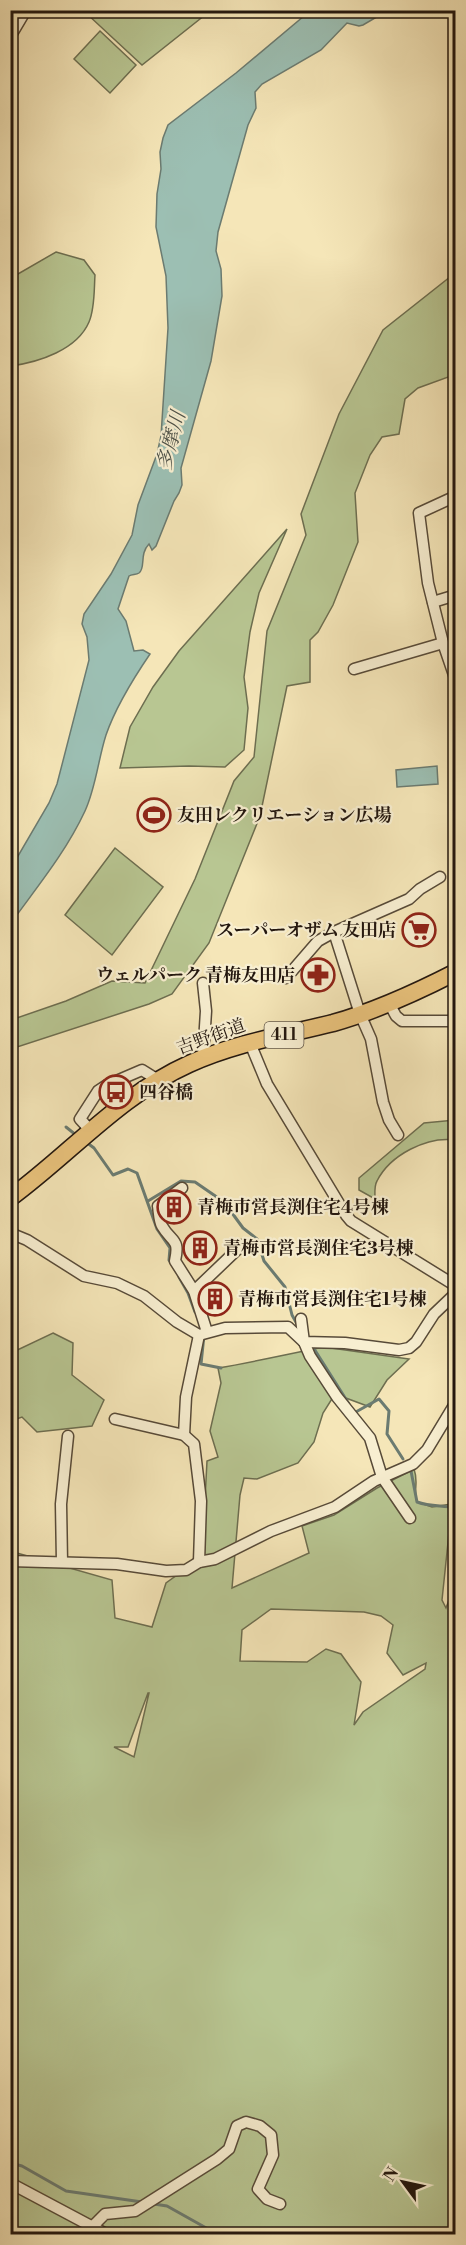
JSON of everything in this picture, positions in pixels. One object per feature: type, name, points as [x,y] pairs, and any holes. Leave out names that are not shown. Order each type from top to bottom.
[{"type":"highway","name":"吉野街道","points":[[10,1198],[158,1080],[203,1058],[360,1014],[456,972]]},
{"type":"street","points":[[10,37],[26,10]]},
{"type":"street","points":[[455,678],[443,643],[428,583],[418,513],[456,495]]},
{"type":"street","points":[[433,602],[456,595]]},
{"type":"street","points":[[354,669],[443,643]]},
{"type":"street","points":[[286,978],[318,941],[409,899],[440,877]]},
{"type":"street","points":[[334,932],[360,1014],[371,1039],[383,1102],[389,1120],[398,1135]]},
{"type":"street","points":[[203,983],[206,1011],[203,1058]]},
{"type":"street","points":[[389,1003],[396,1016],[402,1021],[456,1021]]},
{"type":"street","points":[[250,1043],[267,1084],[351,1221],[456,1286]]},
{"type":"street","points":[[85,1136],[80,1119],[98,1091],[107,1084],[142,1070],[158,1080]]},
{"type":"street","points":[[182,1188],[158,1206],[161,1225],[177,1242],[176,1261],[194,1291],[203,1333],[186,1397],[184,1435]]},
{"type":"street","points":[[10,1233],[27,1240],[84,1276],[117,1283],[144,1296],[177,1322],[203,1333],[225,1328],[282,1326],[288,1327],[304,1342],[345,1343],[399,1350],[409,1348],[416,1342],[434,1314],[456,1293]]},
{"type":"street","points":[[194,1291],[242,1245]]},
{"type":"street","points":[[301,1319],[304,1342],[310,1356],[337,1397],[370,1438],[382,1477],[410,1518]]},
{"type":"street","points":[[10,1561],[117,1564],[166,1571],[186,1570],[199,1562],[215,1560],[271,1531],[335,1507],[382,1477],[406,1468],[421,1457],[456,1402]]},
{"type":"street","points":[[115,1419],[184,1435],[194,1444],[201,1501],[199,1562]]},
{"type":"street","points":[[62,1562],[62,1504],[68,1436]]},
{"type":"street","points":[[92,2227],[105,2214],[135,2211],[217,2158],[230,2149],[237,2126],[246,2122],[260,2126],[270,2135],[273,2155],[258,2190],[267,2199],[280,2204]]},
{"type":"street","points":[[10,2182],[106,2235]]},
{"type":"green space","points":[[89,10],[210,11],[142,65],[87,14]]},
{"type":"green space","points":[[100,31],[136,65],[110,93],[74,59]]},
{"type":"green space","points":[[56,252],[84,260],[95,275],[91,317],[83,332],[66,347],[45,358],[11,366],[11,278]]},
{"type":"green space","points":[[455,273],[455,383],[448,377],[418,388],[405,399],[399,434],[382,437],[370,455],[355,493],[358,542],[333,605],[318,632],[310,640],[310,682],[287,686],[260,816],[209,943],[172,994],[149,1004],[11,1049],[11,1020],[66,1001],[112,981],[145,983],[195,879],[234,781],[254,757],[267,631],[306,535],[301,514],[339,414],[383,330]]},
{"type":"green space","points":[[287,529],[259,593],[250,632],[244,677],[248,708],[244,750],[225,767],[120,768],[130,727],[153,687],[179,651]]},
{"type":"green space","points":[[115,848],[163,887],[112,955],[65,915]]},
{"type":"green space","points":[[455,1120],[455,1140],[421,1144],[391,1163],[376,1183],[375,1199],[359,1190],[359,1178],[424,1123]]},
{"type":"green space","points":[[53,1333],[73,1343],[72,1375],[104,1400],[92,1426],[37,1432],[22,1417],[11,1421],[11,1353]]},
{"type":"green space","points":[[324,1347],[409,1359],[387,1380],[370,1407],[335,1394],[323,1413],[314,1442],[298,1463],[257,1479],[244,1478],[240,1495],[232,1588],[309,1553],[302,1526],[334,1515],[377,1488],[414,1469],[417,1502],[432,1507],[451,1504],[455,1509],[455,1517],[449,1533],[442,1600],[446,1608],[452,1592],[455,1555],[455,2234],[11,2234],[10,1551],[112,1580],[115,1618],[152,1627],[166,1583],[202,1557],[207,1461],[218,1457],[210,1431],[221,1383],[218,1368]],"holes":[[[271,1609],[364,1612],[381,1616],[393,1625],[387,1653],[403,1675],[426,1663],[425,1669],[363,1712],[354,1725],[361,1682],[341,1654],[326,1649],[307,1662],[240,1661],[242,1630]],[[149,1693],[134,1757],[114,1747],[128,1747]]]},
{"type":"water","name":"多摩川","points":[[310,11],[387,11],[363,25],[347,23],[321,50],[262,84],[255,92],[256,108],[248,125],[218,232],[216,251],[221,269],[222,296],[211,361],[181,468],[182,485],[156,546],[152,550],[149,544],[144,552],[141,571],[129,576],[118,609],[126,621],[134,651],[143,650],[150,654],[125,693],[110,724],[85,811],[51,869],[11,923],[11,868],[49,803],[57,784],[89,660],[87,637],[82,624],[84,614],[111,574],[132,535],[138,505],[157,454],[161,436],[168,328],[166,276],[156,227],[157,194],[161,169],[160,152],[163,138],[168,125],[236,73]]},
{"type":"water","points":[[437,766],[438,784],[397,787],[396,770]]},
{"type":"waterway","points":[[66,1127],[76,1135]]},
{"type":"waterway","points":[[86,1142],[94,1148],[113,1175],[128,1169],[137,1173],[157,1229],[170,1248],[169,1260],[172,1264]]},
{"type":"waterway","points":[[148,1201],[181,1181],[195,1182],[224,1202],[243,1228],[257,1239],[264,1261],[285,1287],[292,1315],[297,1324]]},
{"type":"waterway","points":[[179,1277],[195,1312]]},
{"type":"waterway","points":[[204,1335],[201,1364],[221,1368]]},
{"type":"waterway","points":[[311,1344],[349,1404]]},
{"type":"waterway","points":[[354,1413],[379,1399],[389,1411],[387,1434],[403,1459]]},
{"type":"waterway","points":[[411,1471],[417,1502],[456,1508]]},
{"type":"waterway","points":[[10,2163],[22,2166],[66,2191],[142,2202]]},
{"type":"waterway","points":[[154,2204],[167,2206],[217,2234]]},
{"type":"place","name":"友田レクリエーション広場","points":[[154,815]]},
{"type":"place","name":"スーパーオザム 友田店","points":[[419,930]]},
{"type":"place","name":"ウェルパーク 青梅友田店","points":[[318,975]]},
{"type":"place","name":"四谷橋","points":[[116,1092]]},
{"type":"place","name":"青梅市営長渕住宅4号棟","points":[[174,1207]]},
{"type":"place","name":"青梅市営長渕住宅3号棟","points":[[200,1248]]},
{"type":"place","name":"青梅市営長渕住宅1号棟","points":[[215,1299]]}]
